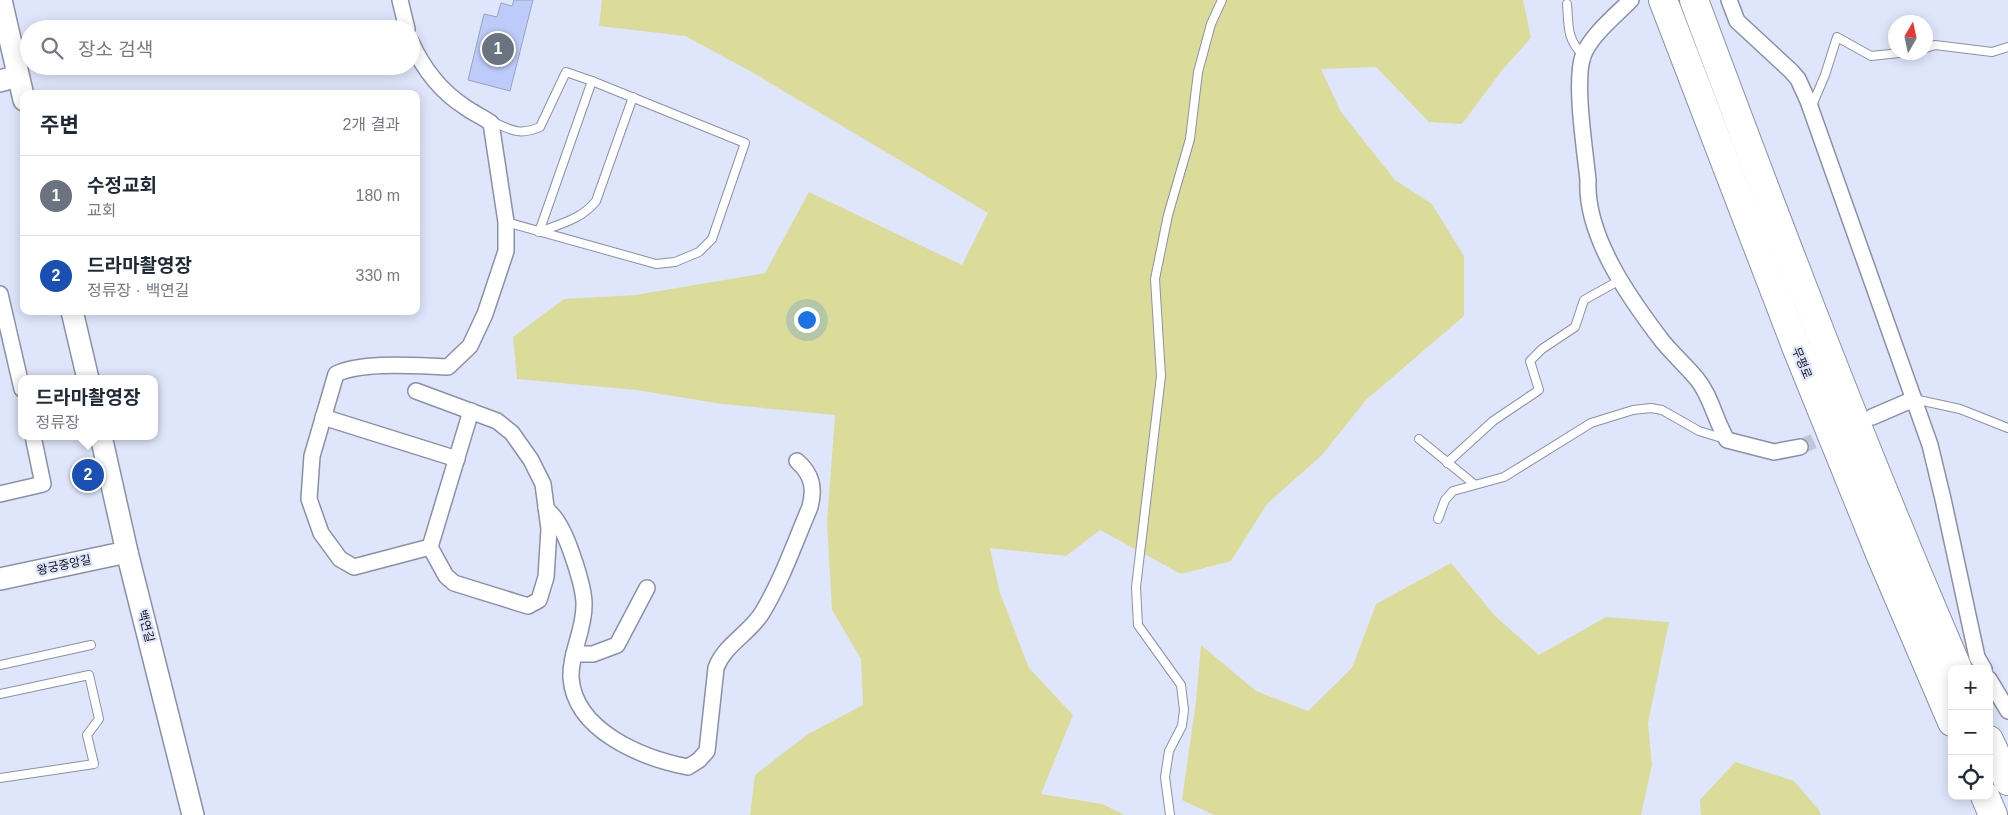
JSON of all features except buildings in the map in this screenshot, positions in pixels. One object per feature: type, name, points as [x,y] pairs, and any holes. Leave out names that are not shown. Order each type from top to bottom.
[{"type":"highway","name":"무평로","points":[[1663,0],[1797,349],[1880,554],[1948,713]]},
{"type":"highway","points":[[1694,0],[1744,111]]},
{"type":"highway","points":[[1708,0],[1744,111],[1797,253],[1798,278],[1902,538],[1956,665]]},
{"type":"highway","points":[[1993,749],[2008,781]]},
{"type":"highway","points":[[1987,800],[1993,815]]},
{"type":"street","points":[[2,0],[9,79],[20,94]]},
{"type":"street","points":[[400,0],[405,20]]},
{"type":"street","points":[[1631,0],[1598,34],[1583,55],[1580,70],[1591,216],[1597,234],[1620,280],[1664,343],[1697,379],[1706,392],[1726,440],[1774,452],[1800,447]]},
{"type":"street","points":[[1729,0],[1737,21],[1798,79],[1811,110],[1932,454],[1944,498],[1977,657],[1982,665]]},
{"type":"street","points":[[420,62],[439,87],[464,107],[492,123],[506,222],[506,251],[485,314],[470,346],[448,367],[398,366],[347,369],[336,374],[312,456],[309,499],[321,533],[340,559],[354,567],[430,547]]},
{"type":"street","points":[[0,294],[19,375]]},
{"type":"street","points":[[73,315],[87,375]]},
{"type":"street","points":[[416,391],[471,411],[497,421],[512,433],[531,460],[543,484],[549,529],[546,577],[539,600],[528,606],[454,583],[446,576],[430,547],[471,411]]},
{"type":"street","points":[[1872,417],[1914,399]]},
{"type":"street","points":[[323,417],[457,460]]},
{"type":"street","points":[[0,494],[44,484],[33,440]]},
{"type":"street","name":"백연길","points":[[102,440],[127,552],[193,815]]},
{"type":"street","points":[[546,508],[559,523],[574,560],[584,597],[582,626],[574,654],[571,677],[580,708],[600,731],[637,750],[688,767],[700,760],[707,751],[716,668],[719,660],[731,645],[747,632],[762,613],[781,576],[810,507],[813,498],[811,476],[798,461]]},
{"type":"street","name":"왕궁중앙길","points":[[0,579],[127,552]]},
{"type":"street","points":[[574,654],[593,654],[618,645],[646,588]]},
{"type":"street","points":[[1993,686],[2008,712]]},
{"type":"lane","points":[[1170,815],[1164,777],[1169,751],[1182,726],[1184,710],[1181,686],[1138,625],[1136,587],[1161,376],[1155,279],[1168,215],[1190,139],[1198,72],[1210,24],[1222,0]]},
{"type":"lane","points":[[1567,4],[1570,38],[1573,45],[1583,55]]},
{"type":"lane","points":[[1811,110],[1837,37],[1871,56],[1888,54]]},
{"type":"lane","points":[[1933,46],[1992,52],[2008,47]]},
{"type":"lane","points":[[480,116],[514,132],[529,132],[540,127],[566,72],[745,143],[712,239],[699,252],[675,262],[656,264],[506,222]]},
{"type":"lane","points":[[539,232],[592,81]]},
{"type":"lane","points":[[539,232],[575,219],[589,210],[596,201],[633,97]]},
{"type":"lane","points":[[1447,463],[1494,422],[1539,390],[1530,361],[1542,348],[1575,327],[1584,300],[1620,280]]},
{"type":"lane","points":[[1914,399],[1960,409],[2008,428]]},
{"type":"lane","points":[[1438,520],[1445,500],[1454,491],[1504,477],[1591,423],[1633,410],[1651,408],[1662,410],[1699,431],[1726,440]]},
{"type":"lane","points":[[1419,439],[1474,484]]},
{"type":"lane","points":[[0,665],[91,645]]},
{"type":"lane","points":[[0,694],[89,675],[99,719],[87,735],[94,764],[0,778]]},
{"type":"green space","points":[[602,0],[1523,0],[1531,38],[1503,69],[1462,124],[1429,122],[1376,67],[1321,69],[1341,112],[1395,180],[1432,204],[1464,256],[1464,316],[1366,400],[1322,455],[1267,504],[1231,561],[1181,574],[1100,530],[1066,556],[990,548],[1000,593],[1029,668],[1073,715],[1041,794],[1102,804],[1125,815],[750,815],[755,775],[808,734],[863,705],[861,659],[832,610],[827,522],[835,415],[722,404],[636,390],[517,379],[513,337],[564,299],[635,295],[765,273],[809,192],[962,265],[988,213],[750,71],[685,36],[599,26]]},
{"type":"green space","points":[[1451,563],[1495,616],[1539,655],[1606,617],[1669,622],[1648,723],[1652,765],[1641,815],[1214,815],[1182,800],[1196,701],[1201,645],[1256,691],[1308,711],[1352,668],[1376,604]]},
{"type":"green space","points":[[1735,762],[1794,781],[1819,810],[1821,815],[1701,815],[1700,800]]},
{"type":"tunnel","points":[[1800,447],[1837,431]]},
{"type":"place","name":"수정교회","points":[[498,49]]},
{"type":"place","name":"드라마촬영장","points":[[88,475]]}]
